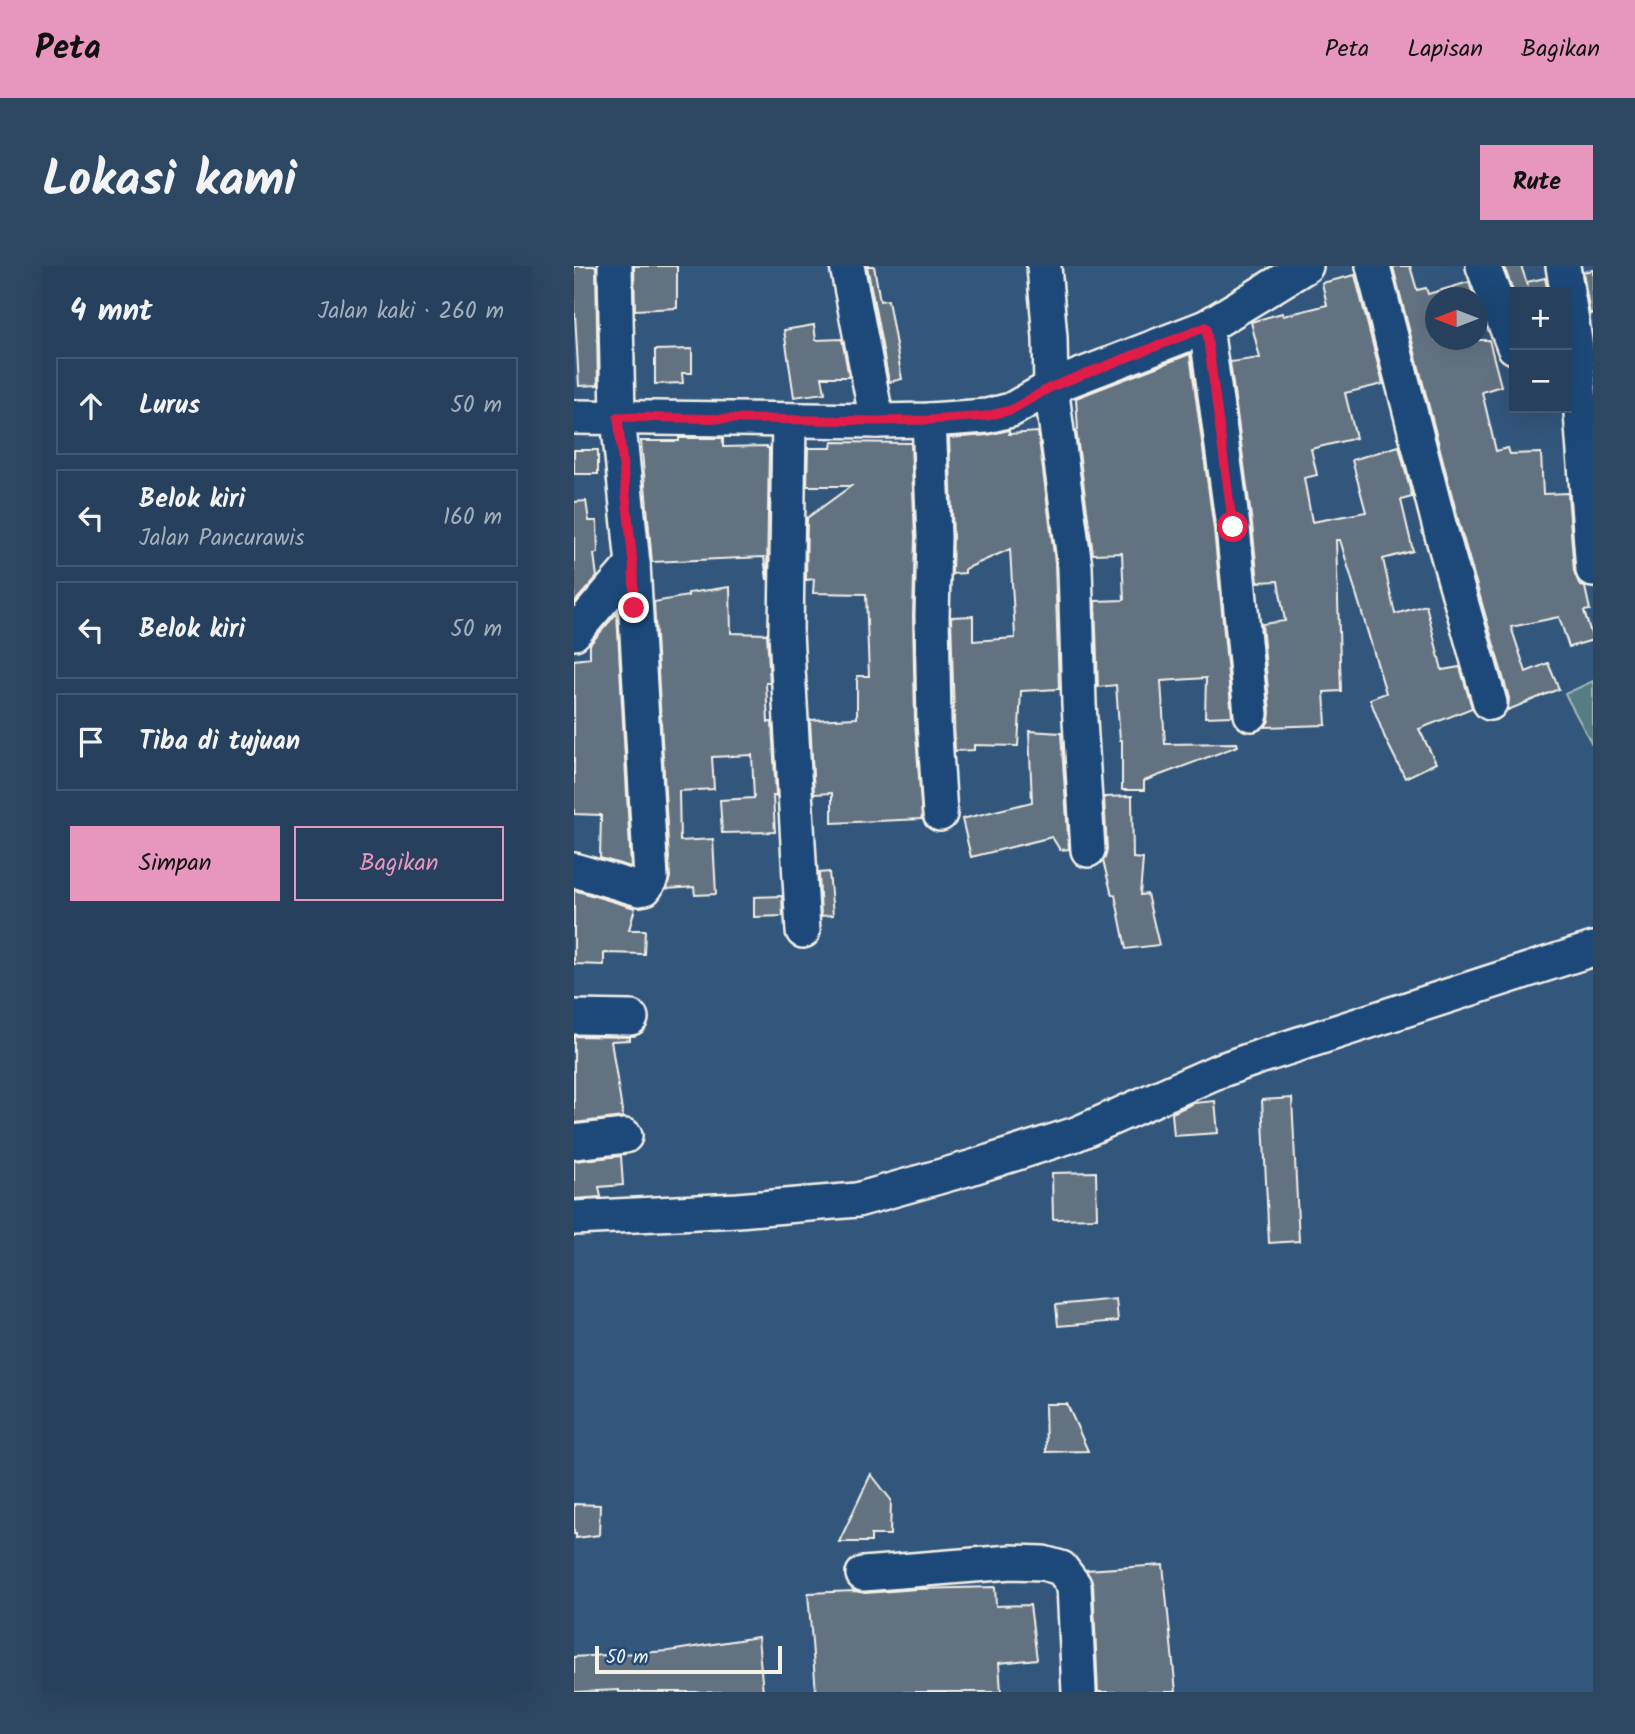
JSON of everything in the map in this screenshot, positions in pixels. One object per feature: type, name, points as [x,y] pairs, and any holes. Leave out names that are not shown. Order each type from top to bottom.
[{"type":"street","points":[[574,870],[639,889],[645,888],[651,878],[633,564],[618,417],[615,266]]},
{"type":"street","points":[[847,266],[877,421]]},
{"type":"street","points":[[1044,266],[1051,387],[1075,567],[1079,704],[1088,849]]},
{"type":"street","points":[[574,417],[877,421],[986,416],[1011,410],[1051,387],[1206,327],[1306,266]]},
{"type":"street","points":[[1373,266],[1440,528],[1490,703]]},
{"type":"street","points":[[1483,266],[1509,334]]},
{"type":"street","points":[[1563,266],[1576,347],[1593,570]]},
{"type":"street","points":[[1206,327],[1233,527],[1251,714]]},
{"type":"street","points":[[789,420],[786,633],[803,931]]},
{"type":"street","points":[[929,420],[934,720],[940,814]]},
{"type":"street","points":[[574,633],[633,564]]},
{"type":"street","points":[[574,1217],[738,1210],[857,1200],[1076,1134],[1216,1072],[1593,949]]},
{"type":"street","points":[[574,1017],[631,1018]]},
{"type":"street","points":[[574,1142],[625,1136]]},
{"type":"street","points":[[863,1574],[1011,1562],[1043,1563],[1061,1568],[1073,1585],[1079,1692]]},
{"type":"green space","points":[[1593,681],[1593,746],[1565,694]]},
{"type":"building","points":[[574,266],[596,266],[598,385],[579,386]]},
{"type":"building","points":[[634,266],[677,266],[677,308],[635,310]]},
{"type":"building","points":[[867,266],[874,266],[880,301],[888,300],[902,379],[889,382]]},
{"type":"building","points":[[1410,266],[1417,290],[1425,288],[1425,350],[1488,350],[1489,340],[1501,386],[1482,392],[1496,451],[1508,448],[1510,454],[1541,453],[1543,494],[1568,493],[1574,571],[1580,586],[1585,587],[1590,610],[1584,611],[1593,640],[1569,647],[1559,617],[1511,627],[1526,672],[1548,663],[1559,689],[1508,710],[1509,698],[1459,523],[1393,267]]},
{"type":"building","points":[[1504,266],[1521,266],[1528,286],[1527,282],[1545,278],[1547,287],[1512,287]]},
{"type":"building","points":[[1593,270],[1593,313],[1590,314],[1583,272]]},
{"type":"building","points":[[1355,275],[1383,384],[1345,393],[1356,438],[1311,449],[1317,475],[1304,478],[1312,522],[1366,512],[1352,460],[1399,446],[1412,497],[1401,500],[1413,551],[1383,559],[1395,614],[1426,605],[1442,670],[1460,667],[1472,708],[1419,729],[1436,763],[1405,778],[1370,699],[1386,693],[1340,540],[1336,540],[1341,691],[1324,692],[1326,725],[1265,727],[1270,712],[1262,624],[1285,621],[1278,581],[1258,582],[1230,362],[1260,358],[1251,322],[1327,305],[1322,283]]},
{"type":"building","points":[[1469,282],[1471,287],[1452,287]]},
{"type":"building","points":[[814,325],[816,340],[842,339],[849,377],[822,377],[825,393],[794,397],[784,330]]},
{"type":"building","points":[[692,349],[692,373],[682,373],[683,383],[655,384],[655,350]]},
{"type":"building","points":[[1190,354],[1214,529],[1232,716],[1205,717],[1206,678],[1161,681],[1165,744],[1237,743],[1238,746],[1144,781],[1144,790],[1122,790],[1122,740],[1116,685],[1098,687],[1095,601],[1124,600],[1122,553],[1093,554],[1076,430],[1076,398]]},
{"type":"building","points":[[1009,430],[1009,434],[1038,432],[1055,562],[1059,689],[1021,691],[1018,746],[974,745],[974,750],[955,751],[951,617],[973,616],[973,641],[1015,638],[1010,549],[965,569],[965,573],[952,574],[949,438],[988,435]]},
{"type":"building","points":[[679,438],[723,438],[723,447],[769,448],[767,580],[764,557],[652,562],[641,441],[679,441]]},
{"type":"building","points":[[832,442],[911,443],[915,537],[915,721],[922,819],[832,823],[832,793],[814,794],[810,720],[857,718],[857,676],[869,676],[866,594],[813,593],[814,579],[806,580],[807,518],[851,486],[807,486],[808,448],[831,448]]},
{"type":"building","points":[[574,450],[598,450],[598,474],[574,474]]},
{"type":"building","points":[[586,501],[589,521],[597,521],[598,553],[594,554],[597,577],[574,603],[574,502]]},
{"type":"building","points":[[730,587],[731,633],[767,634],[770,683],[766,683],[768,722],[772,722],[775,832],[722,833],[720,800],[754,798],[752,755],[712,757],[714,789],[679,791],[680,841],[713,839],[716,894],[695,895],[694,887],[667,889],[670,877],[654,602],[688,596],[688,593]]},
{"type":"building","points":[[617,613],[631,867],[600,858],[601,815],[574,814],[574,660],[590,658],[590,644]]},
{"type":"building","points":[[1029,731],[1061,733],[1069,849],[1060,850],[1052,837],[971,857],[962,819],[1032,802]]},
{"type":"building","points":[[1132,796],[1133,858],[1143,859],[1140,895],[1147,894],[1159,945],[1126,949],[1115,895],[1112,895],[1103,861],[1107,849],[1104,797]]},
{"type":"building","points":[[829,872],[833,915],[821,916],[819,873]]},
{"type":"building","points":[[574,890],[635,908],[629,930],[645,930],[644,954],[604,953],[604,965],[574,964]]},
{"type":"building","points":[[782,896],[783,916],[754,917],[754,897]]},
{"type":"building","points":[[574,1036],[630,1037],[630,1040],[611,1041],[623,1117],[574,1123]]},
{"type":"building","points":[[1292,1098],[1299,1241],[1269,1243],[1262,1100]]},
{"type":"building","points":[[1215,1101],[1218,1133],[1174,1136],[1172,1113],[1194,1103]]},
{"type":"building","points":[[621,1156],[623,1185],[599,1187],[601,1197],[574,1199],[574,1161]]},
{"type":"building","points":[[1096,1172],[1097,1218],[1053,1219],[1052,1173]]},
{"type":"building","points":[[1116,1299],[1118,1321],[1058,1326],[1056,1305]]},
{"type":"building","points":[[1045,1404],[1067,1404],[1088,1451],[1046,1452]]},
{"type":"building","points":[[871,1474],[891,1500],[890,1535],[871,1535],[871,1542],[839,1542]]},
{"type":"building","points":[[574,1504],[600,1505],[599,1535],[576,1538]]},
{"type":"building","points":[[1163,1565],[1176,1692],[1098,1692],[1093,1584],[1086,1570]]},
{"type":"building","points":[[995,1587],[996,1606],[1030,1605],[1037,1659],[999,1663],[1001,1692],[816,1692],[808,1593]]},
{"type":"building","points":[[758,1637],[763,1692],[574,1692],[574,1657],[669,1651]]},
{"type":"route","points":[[634,608],[633,564],[618,417],[877,421],[986,416],[1011,410],[1051,387],[1206,327],[1233,527]]}]
